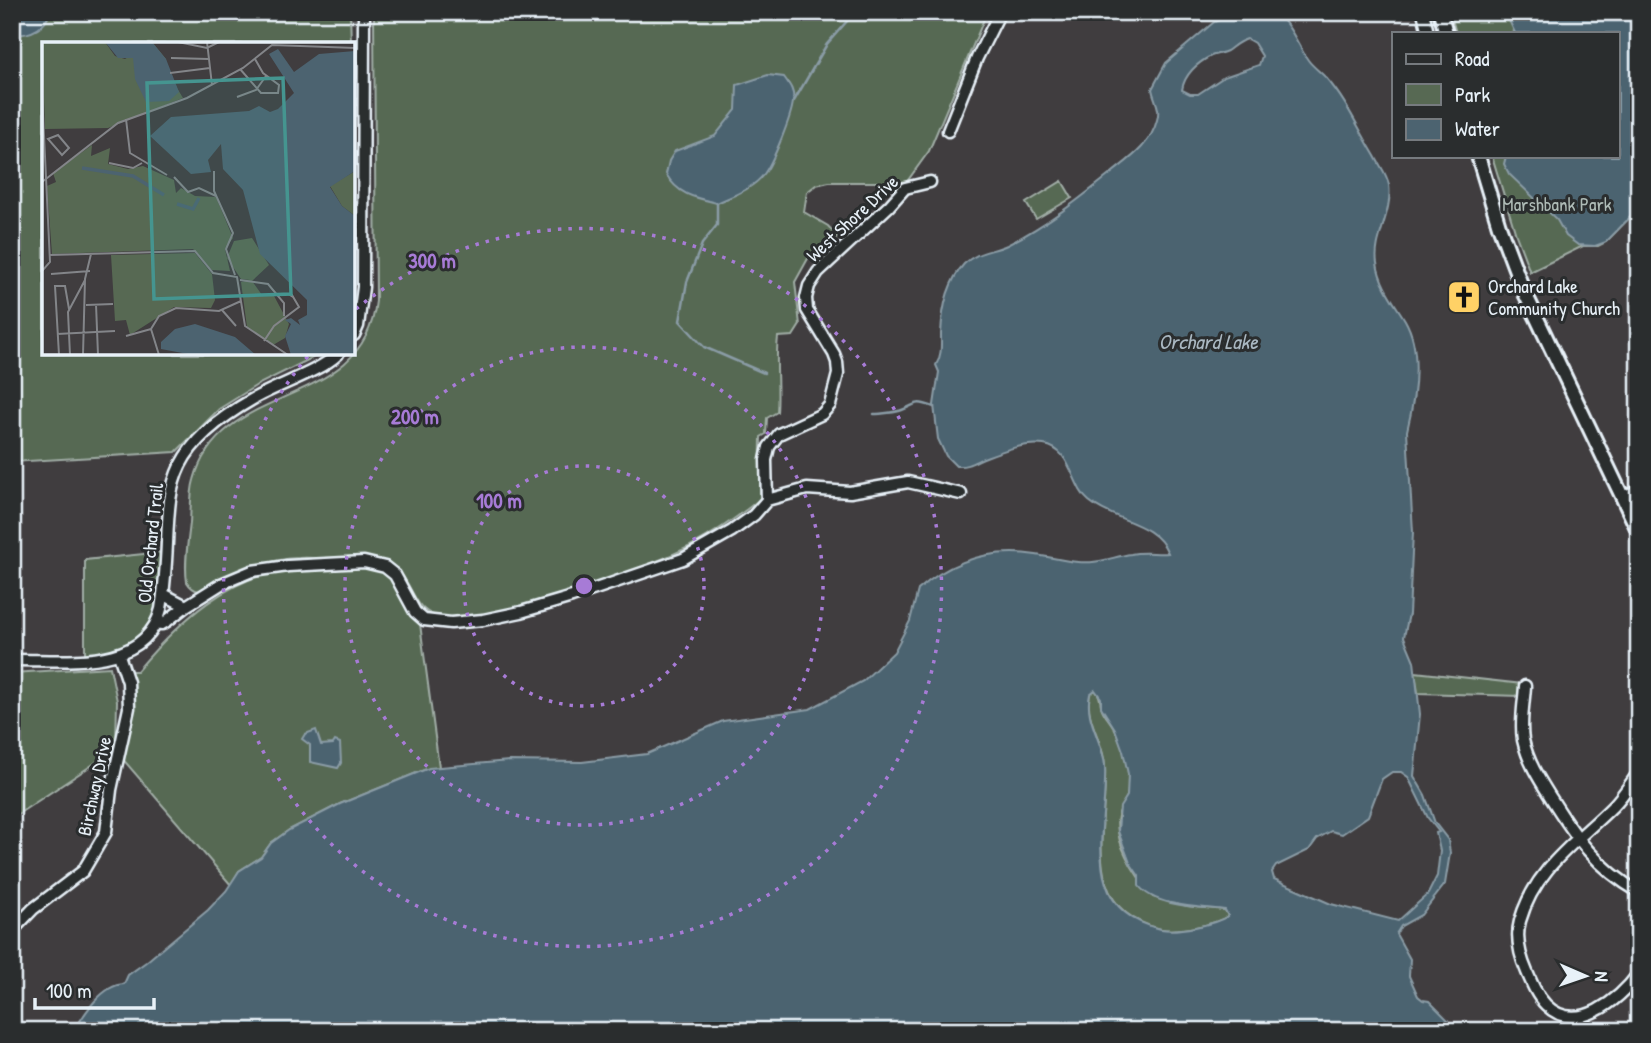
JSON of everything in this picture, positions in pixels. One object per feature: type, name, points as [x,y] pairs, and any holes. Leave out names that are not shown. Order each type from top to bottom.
[{"type":"main road","points":[[1440,12],[1446,32]]},
{"type":"main road","points":[[1479,158],[1495,215],[1522,287],[1639,532]]},
{"type":"street","points":[[355,333],[363,287],[364,12]]},
{"type":"street","points":[[948,131],[977,58],[1000,12]]},
{"type":"street","points":[[1423,12],[1428,32]]},
{"type":"street","name":"West Shore Drive","points":[[767,500],[766,460],[769,447],[779,434],[822,414],[830,405],[838,374],[834,354],[807,310],[809,286],[818,272],[905,188],[930,182]]},
{"type":"street","name":"Old Orchard Trail","points":[[12,660],[95,659],[119,654],[143,640],[156,623],[163,594],[169,498],[174,476],[186,454],[206,430],[252,399],[336,355]]},
{"type":"street","points":[[156,623],[162,624],[221,584],[252,571],[288,566],[364,562],[384,567],[395,575],[415,612],[424,620],[451,623],[483,620],[572,597],[683,559],[732,531],[767,500],[807,489],[850,492],[908,482],[961,494]]},
{"type":"street","points":[[1622,497],[1639,490]]},
{"type":"street","points":[[163,594],[186,606]]},
{"type":"street","name":"Birchway Drive","points":[[12,931],[33,909],[83,871],[106,832],[111,790],[129,708],[128,682],[119,654]]},
{"type":"street","points":[[1525,686],[1522,729],[1528,757],[1538,777],[1576,838],[1611,874],[1639,892]]},
{"type":"street","points":[[1639,772],[1614,804],[1554,860],[1540,880],[1521,919],[1518,935],[1519,948],[1542,1001],[1567,1015],[1584,1016],[1604,1007],[1624,991],[1639,972]]},
{"type":"green space","points":[[12,12],[350,12],[351,42],[42,42],[42,355],[318,355],[257,385],[219,409],[176,452],[12,462]]},
{"type":"green space","points":[[374,12],[987,12],[929,151],[903,187],[892,189],[877,182],[829,182],[816,185],[807,192],[804,212],[828,226],[838,237],[827,247],[810,255],[795,282],[800,325],[793,336],[778,337],[777,412],[767,418],[766,434],[761,437],[760,499],[722,528],[680,551],[630,572],[558,596],[521,607],[457,618],[436,616],[425,610],[400,572],[384,561],[375,559],[308,558],[273,561],[253,567],[204,590],[192,588],[187,582],[186,560],[192,490],[209,448],[232,425],[260,408],[320,380],[346,362],[351,355],[355,355],[355,350],[366,336],[376,301]]},
{"type":"green space","name":"Marshbank Park","points":[[1450,12],[1639,12],[1639,208],[1606,242],[1598,246],[1583,246],[1530,272],[1493,158],[1620,158],[1620,32],[1456,32]]},
{"type":"green space","points":[[1062,181],[1072,198],[1036,219],[1026,203]]},
{"type":"green space","points":[[163,552],[158,611],[126,652],[85,654],[85,560]]},
{"type":"green space","points":[[297,569],[374,569],[389,577],[408,609],[425,623],[420,624],[439,767],[424,770],[340,804],[289,830],[271,843],[261,857],[239,871],[231,885],[115,750],[12,818],[12,673],[110,667],[117,701],[116,745],[120,742],[129,671],[137,671],[170,635],[207,603],[249,580],[273,573]]},
{"type":"green space","points":[[1415,672],[1522,684],[1521,696],[1418,693]]},
{"type":"green space","points":[[1095,690],[1100,697],[1103,712],[1117,734],[1126,761],[1129,789],[1118,816],[1117,826],[1123,849],[1142,883],[1153,897],[1187,906],[1225,910],[1228,916],[1195,927],[1161,929],[1134,919],[1117,904],[1107,884],[1102,862],[1105,766],[1090,713],[1090,694]]},
{"type":"water","points":[[12,12],[50,12],[48,18],[36,30],[12,35]]},
{"type":"water","name":"Orchard Lake","points":[[1237,12],[1274,12],[1280,17],[1308,60],[1341,97],[1389,185],[1388,206],[1378,244],[1377,263],[1384,286],[1411,332],[1416,360],[1415,390],[1407,431],[1413,532],[1409,614],[1404,637],[1414,661],[1420,714],[1414,776],[1425,795],[1435,823],[1448,840],[1450,853],[1445,884],[1421,915],[1401,926],[1396,934],[1410,959],[1409,976],[1418,996],[1429,1001],[1448,1020],[1452,1031],[74,1031],[101,995],[108,989],[124,984],[128,975],[208,910],[226,891],[239,871],[261,857],[271,843],[289,830],[340,804],[429,768],[509,761],[582,762],[647,754],[723,721],[810,709],[863,681],[894,652],[910,621],[918,590],[944,571],[973,559],[1019,553],[1085,562],[1136,553],[1168,553],[1154,534],[1089,501],[1066,461],[1053,448],[1037,444],[1022,446],[968,465],[956,466],[946,456],[938,439],[934,405],[939,372],[936,365],[940,354],[946,297],[958,271],[979,254],[1007,245],[1049,220],[1140,149],[1157,120],[1158,108],[1152,89],[1166,63],[1214,22]],"holes":[[[1247,39],[1254,43],[1262,56],[1259,65],[1224,77],[1198,94],[1182,90],[1188,74],[1201,62]],[[1095,690],[1101,698],[1101,707],[1115,729],[1123,751],[1128,774],[1127,796],[1120,807],[1118,831],[1130,863],[1139,876],[1139,886],[1146,893],[1167,902],[1225,910],[1228,916],[1195,927],[1161,929],[1134,919],[1116,904],[1106,885],[1102,863],[1105,766],[1090,713],[1090,694]],[[1392,772],[1401,772],[1408,777],[1428,818],[1439,832],[1436,833],[1440,851],[1437,876],[1428,894],[1398,921],[1331,904],[1274,879],[1272,872],[1276,866],[1309,850],[1317,839],[1331,831],[1342,834],[1368,816],[1382,779]]]},
{"type":"water","name":"Marshbank Park","points":[[1505,12],[1639,12],[1639,208],[1606,242],[1595,246],[1578,245],[1566,236],[1557,220],[1509,174],[1504,164],[1506,158],[1620,158],[1620,32],[1515,32]]},
{"type":"water","points":[[768,75],[784,77],[792,89],[793,98],[781,140],[764,174],[748,188],[717,203],[694,197],[676,187],[666,174],[675,151],[715,136],[736,110],[737,85]]},
{"type":"water","points":[[316,730],[321,745],[333,744],[335,741],[340,743],[341,763],[338,768],[310,762],[310,745],[302,739],[305,734]]},
{"type":"waterway","points":[[794,101],[827,44],[855,12]]},
{"type":"waterway","points":[[717,203],[717,225],[702,244],[687,282],[680,321],[704,347],[764,373]]},
{"type":"waterway","points":[[874,414],[900,411],[919,403],[934,407]]},
{"type":"place","name":"Orchard Lake Community Church","points":[[1464,297]]}]
